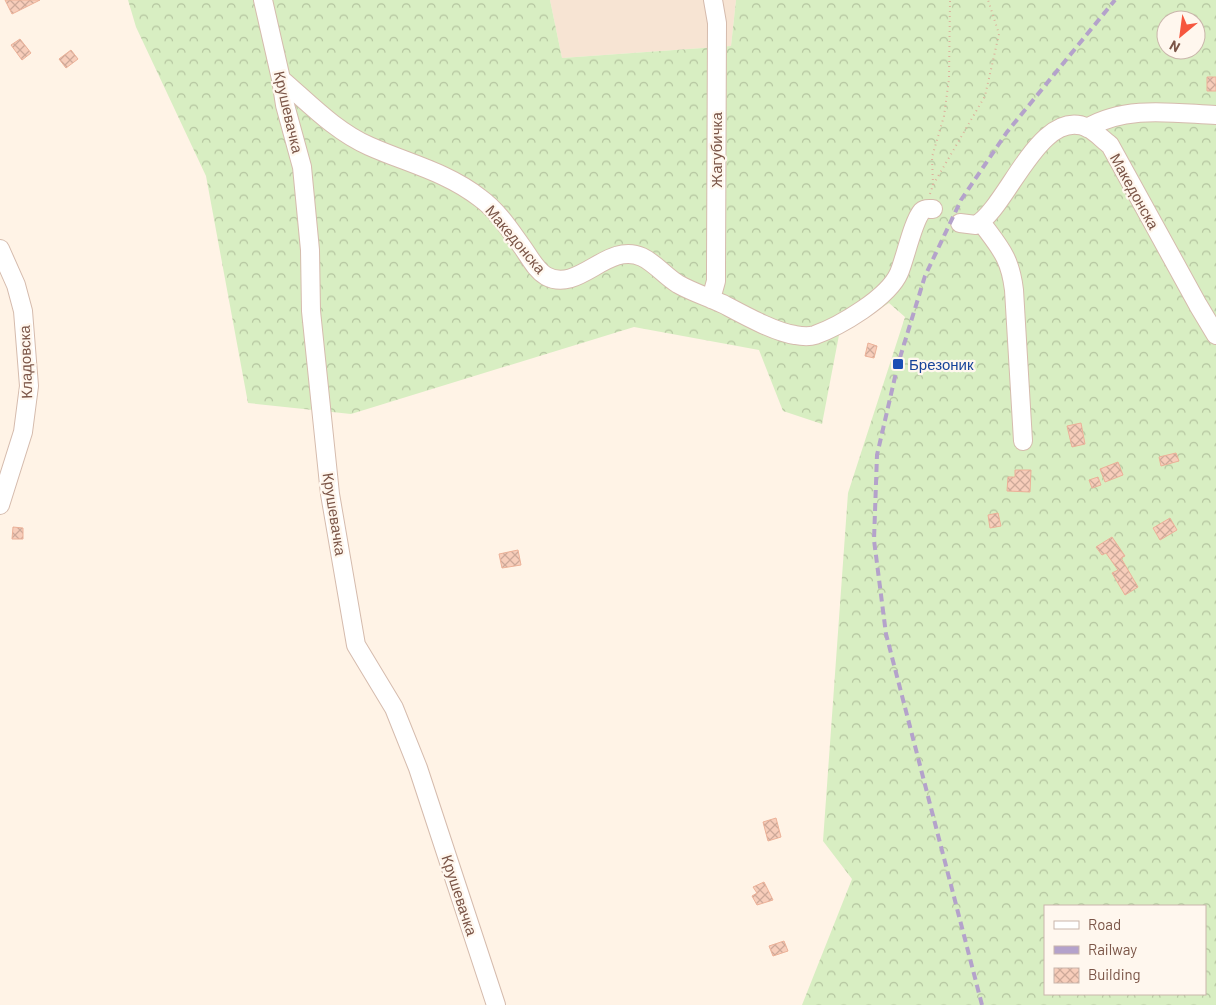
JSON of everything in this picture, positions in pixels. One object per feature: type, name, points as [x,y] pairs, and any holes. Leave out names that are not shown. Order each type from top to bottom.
[{"type":"street","name":"Крушевачка","points":[[263,0],[285,105],[302,167],[310,250],[311,311],[330,494],[356,646],[394,708],[415,760],[496,1005]]},
{"type":"street","name":"Жагубичка","points":[[711,299],[716,281],[717,23],[713,0]]},
{"type":"street","name":"Македонска","points":[[281,79],[343,132],[368,146],[425,167],[481,198],[504,221],[539,271],[548,277],[559,280],[573,277],[608,258],[632,254],[643,257],[677,283],[760,322],[793,335],[812,336],[870,306],[891,287],[899,274],[917,221],[922,212],[930,209]]},
{"type":"street","points":[[960,223],[976,225],[988,216],[1033,151],[1058,128],[1074,126],[1087,128],[1096,123],[1128,114],[1154,111],[1216,114]]},
{"type":"street","name":"Македонска","points":[[1087,128],[1110,145],[1216,335]]},
{"type":"street","points":[[981,222],[1008,259],[1012,271],[1023,441]]},
{"type":"street","name":"Кладовска","points":[[0,249],[16,285],[22,311],[29,386],[23,432],[0,505]]},
{"type":"path","points":[[930,209],[933,185],[932,157],[944,116],[949,79],[950,0]]},
{"type":"path","points":[[933,185],[985,96],[999,34],[988,0]]},
{"type":"shaded area","points":[[550,0],[736,0],[731,46],[562,58]]},
{"type":"green space","points":[[128,0],[550,0],[562,58],[731,46],[736,0],[1216,0],[1216,1005],[802,1005],[852,879],[823,841],[848,493],[905,317],[889,303],[839,335],[822,424],[783,411],[759,350],[634,327],[351,414],[248,403],[206,176],[136,27]]},
{"type":"building","points":[[5,0],[40,0],[12,14]]},
{"type":"building","points":[[20,39],[31,53],[22,60],[11,45]]},
{"type":"building","points":[[71,50],[78,59],[66,68],[59,59]]},
{"type":"building","points":[[1207,77],[1216,77],[1216,91],[1207,91]]},
{"type":"building","points":[[868,343],[877,346],[874,358],[865,356]]},
{"type":"building","points":[[1081,423],[1085,444],[1072,447],[1067,426]]},
{"type":"building","points":[[1176,453],[1179,461],[1161,466],[1159,457]]},
{"type":"building","points":[[1118,462],[1123,475],[1105,482],[1100,469]]},
{"type":"building","points":[[1015,470],[1031,470],[1030,492],[1007,491],[1008,477],[1015,477]]},
{"type":"building","points":[[1098,477],[1101,485],[1092,488],[1089,480]]},
{"type":"building","points":[[998,513],[1001,526],[990,528],[988,515]]},
{"type":"building","points":[[1170,518],[1177,530],[1160,540],[1153,528]]},
{"type":"building","points":[[13,527],[23,528],[23,539],[12,539]]},
{"type":"building","points":[[1112,537],[1125,556],[1121,558],[1138,587],[1125,595],[1112,573],[1118,570],[1106,553],[1102,555],[1096,547]]},
{"type":"building","points":[[518,550],[521,565],[502,568],[499,554]]},
{"type":"building","points":[[776,818],[781,837],[768,841],[763,822]]},
{"type":"building","points":[[764,882],[773,900],[757,905],[752,896],[757,893],[753,887]]},
{"type":"building","points":[[784,941],[788,951],[773,956],[769,946]]},
{"type":"railway","points":[[982,1005],[886,634],[874,540],[877,455],[898,364],[925,276],[961,200],[1007,132],[1115,0]]},
{"type":"place","name":"Брезоник","points":[[898,364]]}]
